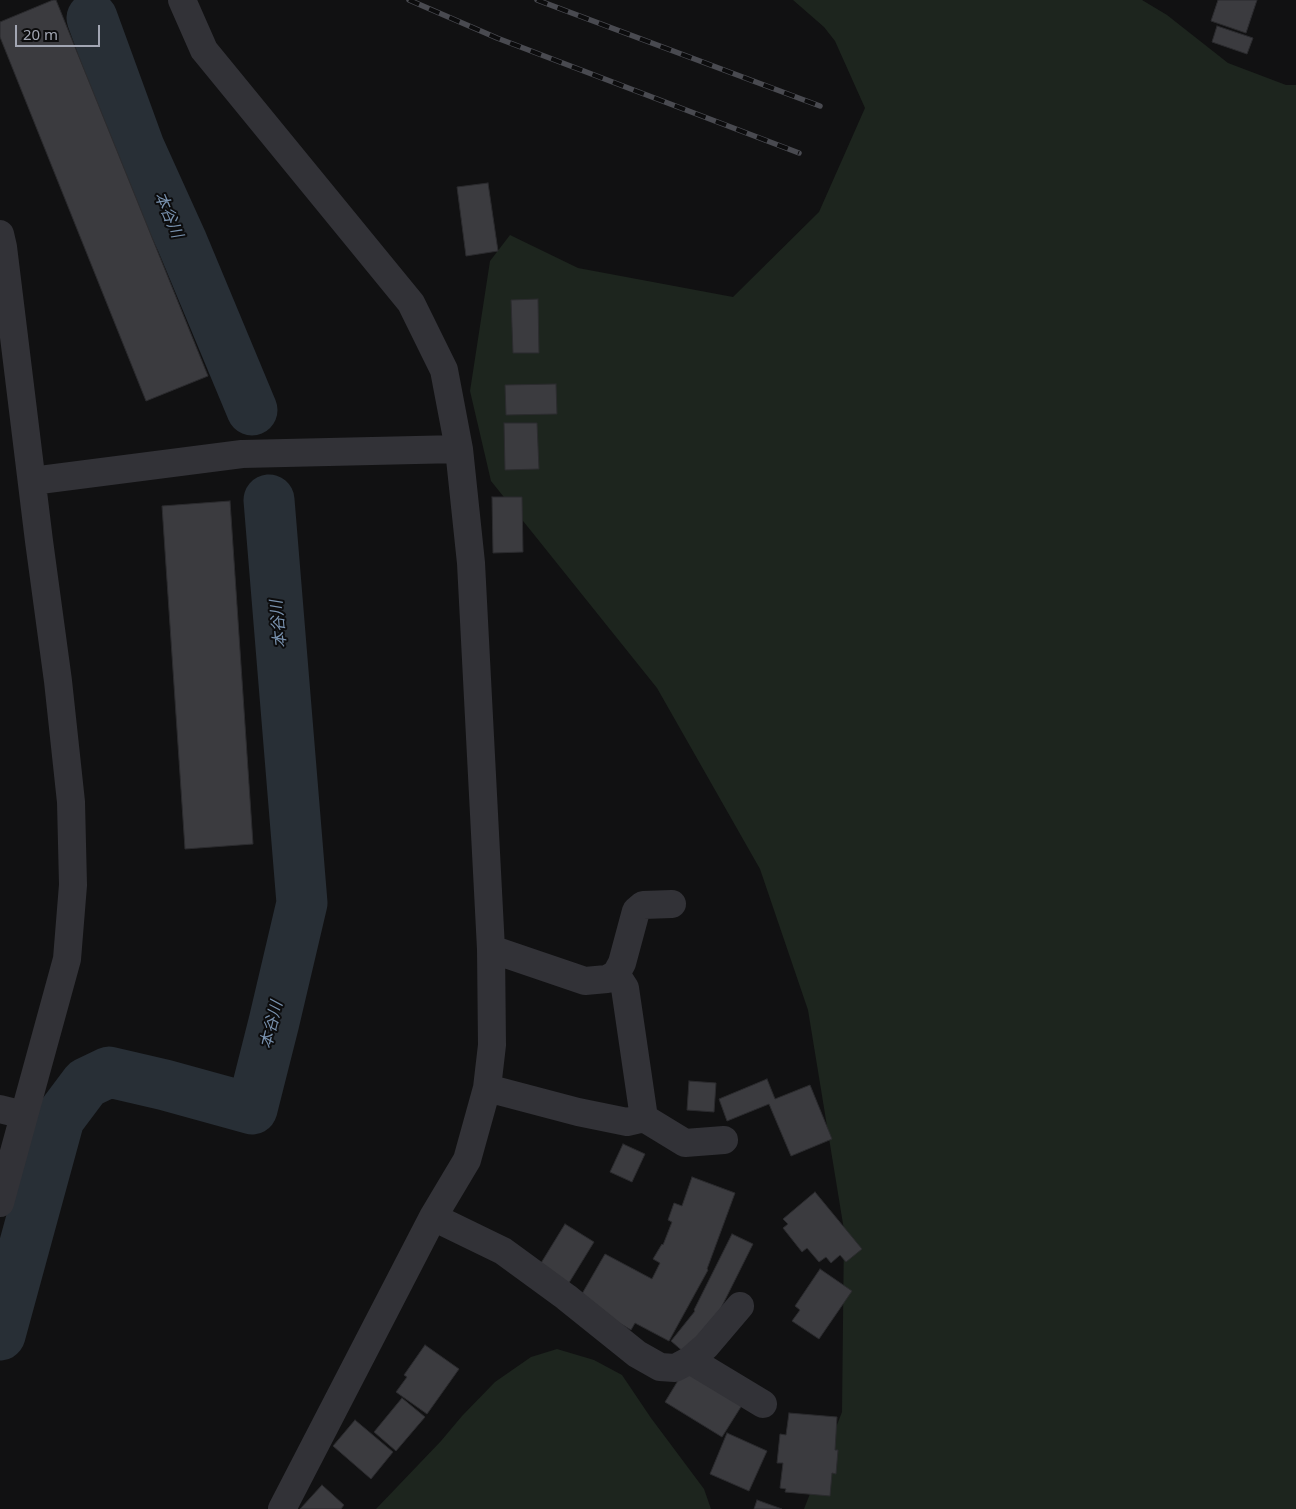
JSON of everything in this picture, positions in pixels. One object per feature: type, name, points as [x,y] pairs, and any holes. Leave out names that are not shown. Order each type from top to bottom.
[{"type":"street","points":[[182,0],[204,50],[411,303],[444,370],[459,449],[471,563],[492,948],[492,1045],[487,1088],[467,1160],[433,1217],[282,1509]]},
{"type":"street","points":[[0,234],[58,680],[71,802],[74,885],[67,959],[12,1112],[0,1203]]},
{"type":"street","points":[[32,481],[242,454],[459,449]]},
{"type":"street","points":[[492,948],[586,981],[608,979],[616,974],[624,956],[636,911],[643,905],[672,904]]},
{"type":"street","points":[[616,974],[625,988],[644,1118]]},
{"type":"street","points":[[487,1088],[578,1112],[627,1122],[644,1118],[685,1143],[724,1140]]},
{"type":"street","points":[[433,1217],[503,1251],[566,1297],[637,1354],[660,1367],[675,1368],[690,1360],[706,1346],[740,1306]]},
{"type":"street","points":[[690,1360],[763,1404]]},
{"type":"shaded area","points":[[793,0],[1142,0],[1167,15],[1228,63],[1286,85],[1296,85],[1296,1509],[804,1509],[842,1412],[844,1230],[808,1010],[760,869],[657,688],[491,481],[470,391],[490,261],[510,235],[578,268],[733,297],[819,212],[865,108],[835,41],[824,27]]},
{"type":"shaded area","points":[[557,1349],[594,1360],[622,1375],[651,1418],[704,1489],[711,1509],[376,1509],[495,1382],[531,1357]]},
{"type":"building","points":[[56,0],[208,376],[146,401],[0,37],[0,22]]},
{"type":"building","points":[[1218,0],[1257,0],[1246,33],[1211,21]]},
{"type":"building","points":[[1217,26],[1253,38],[1247,54],[1212,42]]},
{"type":"building","points":[[488,183],[498,251],[466,256],[457,187]]},
{"type":"building","points":[[538,299],[539,353],[513,353],[511,300]]},
{"type":"building","points":[[556,384],[557,414],[506,415],[505,385]]},
{"type":"building","points":[[504,423],[537,423],[539,469],[505,470]]},
{"type":"building","points":[[492,497],[522,497],[523,552],[493,553]]},
{"type":"building","points":[[230,501],[253,844],[185,849],[162,506]]},
{"type":"building","points":[[767,1079],[775,1099],[810,1085],[832,1139],[791,1156],[769,1104],[727,1121],[719,1099]]},
{"type":"building","points":[[689,1081],[716,1083],[714,1112],[687,1110]]},
{"type":"building","points":[[623,1144],[645,1154],[632,1182],[610,1172]]},
{"type":"building","points":[[692,1177],[735,1193],[708,1270],[669,1341],[635,1323],[631,1330],[579,1299],[605,1254],[652,1279],[660,1263],[653,1259],[663,1245],[672,1222],[668,1220],[674,1203],[682,1206]]},
{"type":"building","points":[[815,1192],[862,1249],[846,1262],[840,1255],[831,1263],[826,1257],[819,1262],[807,1248],[802,1252],[783,1228],[788,1224],[783,1219]]},
{"type":"building","points":[[565,1224],[594,1242],[567,1286],[538,1268]]},
{"type":"building","points":[[732,1234],[753,1244],[715,1320],[686,1354],[671,1341],[695,1311]]},
{"type":"building","points":[[820,1269],[852,1291],[819,1339],[792,1321],[800,1310],[795,1306]]},
{"type":"building","points":[[425,1345],[459,1369],[427,1414],[396,1392],[407,1377],[404,1375]]},
{"type":"building","points":[[682,1374],[701,1376],[744,1402],[722,1437],[665,1402]]},
{"type":"building","points":[[402,1398],[425,1417],[396,1451],[374,1432]]},
{"type":"building","points":[[789,1413],[837,1417],[835,1450],[838,1450],[836,1474],[832,1473],[830,1496],[785,1492],[786,1489],[780,1488],[783,1463],[777,1463],[780,1434],[786,1435]]},
{"type":"building","points":[[355,1420],[393,1452],[371,1479],[333,1446]]},
{"type":"building","points":[[727,1433],[767,1451],[749,1491],[710,1474]]},
{"type":"building","points":[[322,1485],[344,1505],[341,1509],[300,1509]]},
{"type":"building","points":[[757,1500],[782,1509],[754,1509]]},
{"type":"waterway","name":"本谷川","points":[[92,18],[139,147],[182,242],[252,410]]},
{"type":"waterway","name":"本谷川","points":[[0,1335],[59,1119],[86,1083],[109,1072],[252,1109],[302,903],[269,500]]},
{"type":"railway","points":[[409,0],[497,38],[799,153]]},
{"type":"railway","points":[[537,0],[820,106]]}]
